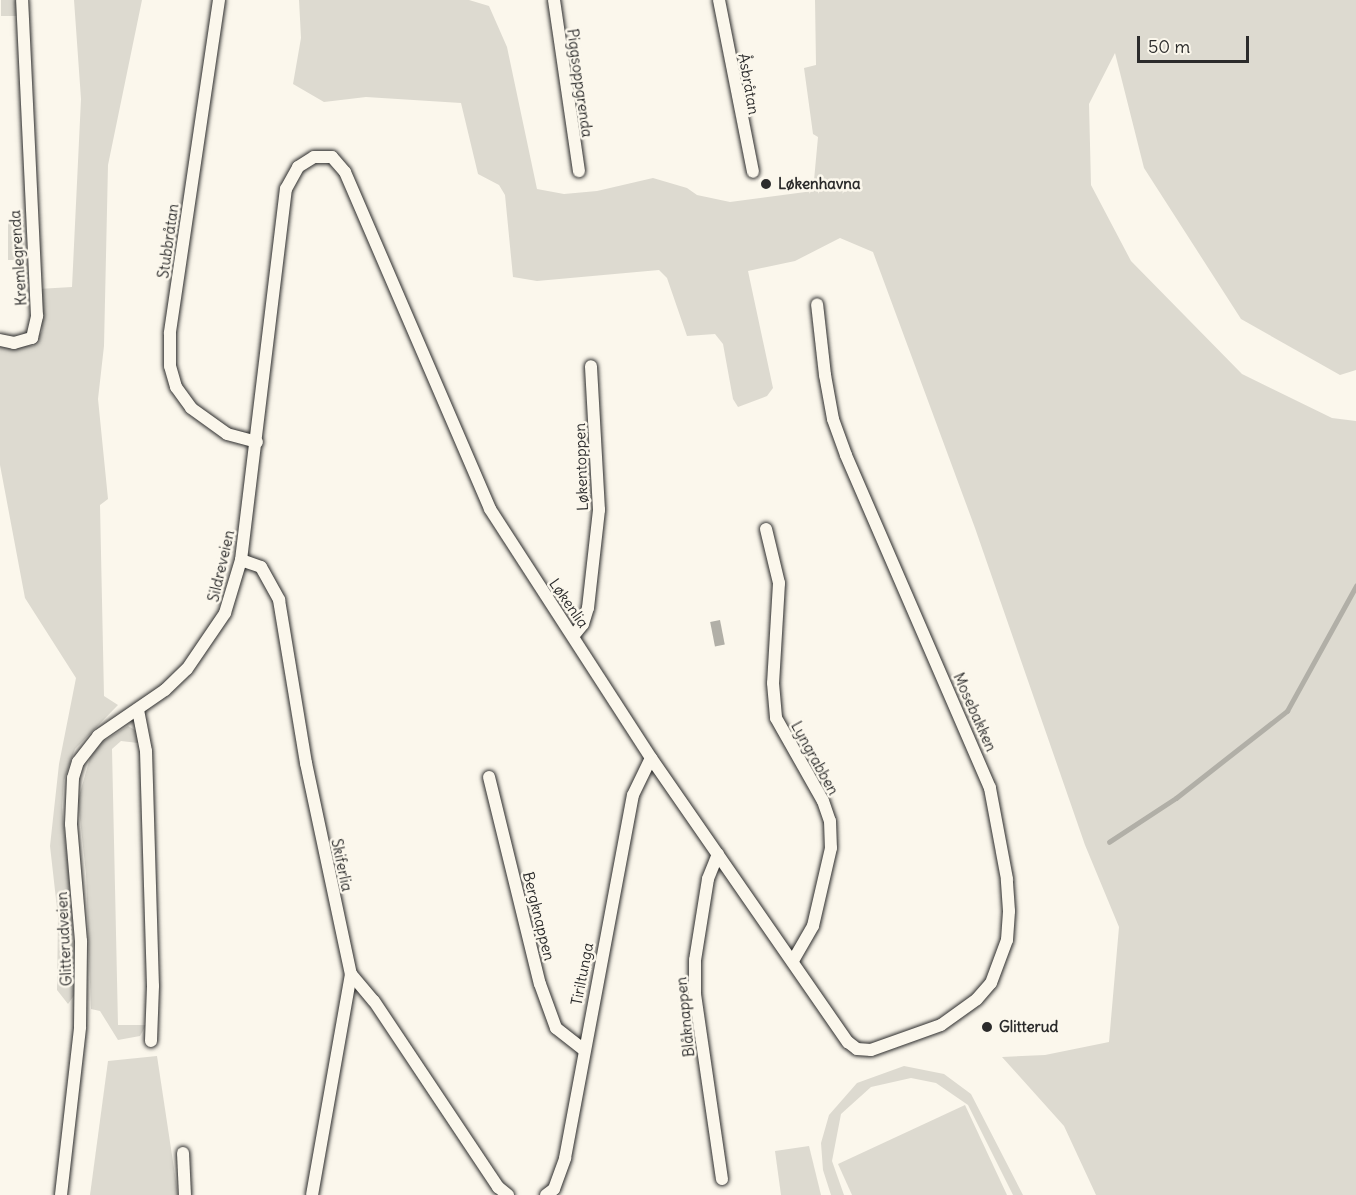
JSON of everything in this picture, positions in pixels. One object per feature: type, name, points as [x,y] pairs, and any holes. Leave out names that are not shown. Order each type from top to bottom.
[{"type":"street","name":"Kremlegrenda","points":[[0,340],[14,343],[32,338],[37,316],[22,0]]},
{"type":"street","name":"Stubbråtan","points":[[219,0],[170,333],[170,366],[177,387],[191,408],[227,434],[256,442]]},
{"type":"street","name":"Piggsoppgrenda","points":[[554,0],[579,171]]},
{"type":"street","name":"Åsbråtan","points":[[719,0],[753,172]]},
{"type":"street","name":"Sildreveien","points":[[138,710],[187,669],[211,637],[225,613],[241,560],[286,189],[298,167],[306,159],[322,155]]},
{"type":"street","name":"Løkenlia","points":[[322,155],[338,162],[345,171],[490,509],[574,635],[651,758],[794,959],[848,1042]]},
{"type":"street","name":"Mosebakken","points":[[817,304],[833,419],[877,532],[982,764],[997,818],[1009,911],[1001,964],[977,999],[941,1025],[871,1050],[857,1049],[848,1042]]},
{"type":"street","name":"Løkentoppen","points":[[574,635],[583,624],[588,608],[599,510],[591,366]]},
{"type":"street","name":"Lyngrabben","points":[[766,529],[779,583],[773,683],[776,718],[823,801],[830,822],[831,848],[813,926],[794,959]]},
{"type":"street","name":"Skiferlia","points":[[241,560],[261,567],[279,600],[306,763],[351,974],[312,1195]]},
{"type":"street","points":[[138,710],[146,751],[153,986],[151,1041]]},
{"type":"street","name":"Glitterudveien","points":[[61,1195],[80,1027],[81,941],[71,824],[73,778],[78,762],[98,736],[138,710]]},
{"type":"street","name":"Tiriltunga","points":[[546,1195],[554,1188],[565,1158],[583,1049],[633,795],[651,758]]},
{"type":"street","name":"Bergknappen","points":[[489,777],[540,984],[556,1028],[583,1049]]},
{"type":"street","name":"Blåknappen","points":[[718,854],[708,879],[694,960],[695,994],[722,1179]]},
{"type":"street","points":[[351,974],[374,1001],[498,1187],[508,1195]]},
{"type":"street","points":[[183,1154],[185,1195]]},
{"type":"shaded area","points":[[1,0],[17,0],[17,16],[1,16]]},
{"type":"shaded area","points":[[74,0],[142,0],[108,165],[104,346],[98,399],[108,499],[100,505],[104,696],[118,705],[75,749],[64,780],[62,807],[72,909],[75,994],[68,1004],[57,990],[58,917],[50,846],[59,764],[76,678],[25,598],[0,465],[0,346],[33,346],[42,331],[38,289],[72,287],[81,99]]},
{"type":"shaded area","points":[[299,0],[469,0],[489,6],[507,47],[537,189],[564,194],[597,191],[653,178],[687,188],[697,195],[730,202],[813,191],[818,137],[813,134],[804,68],[816,65],[815,0],[1356,0],[1356,370],[1340,375],[1241,319],[1144,168],[1115,53],[1089,104],[1091,185],[1131,261],[1242,374],[1332,418],[1356,421],[1356,1195],[1096,1195],[1064,1126],[1002,1057],[1045,1055],[1109,1042],[1119,927],[1085,845],[975,528],[873,252],[840,238],[795,261],[748,271],[773,388],[767,396],[738,407],[733,399],[723,344],[715,334],[687,336],[667,278],[659,270],[537,281],[513,277],[505,195],[499,185],[478,174],[461,103],[366,97],[324,102],[293,84],[301,38]]},
{"type":"shaded area","points":[[8,223],[24,223],[24,260],[8,260]]},
{"type":"shaded area","points":[[720,620],[725,645],[715,646],[710,622]]},
{"type":"shaded area","points":[[128,726],[137,731],[138,743],[121,741],[112,749],[118,1025],[146,1025],[140,1036],[118,1040],[100,1011],[91,1009],[86,874],[78,800],[90,758],[101,743]]},
{"type":"shaded area","points":[[157,1056],[178,1195],[90,1195],[108,1061]]},
{"type":"shaded area","points":[[904,1066],[944,1074],[971,1094],[1023,1195],[1013,1195],[968,1105],[936,1083],[911,1078],[871,1087],[841,1114],[832,1161],[844,1195],[831,1195],[823,1170],[821,1143],[829,1115],[857,1083]]},
{"type":"shaded area","points":[[965,1105],[1007,1195],[852,1195],[838,1164]]},
{"type":"shaded area","points":[[809,1146],[821,1195],[781,1195],[775,1151]]},
{"type":"waterway","points":[[1109,842],[1176,798],[1287,711],[1356,586]]},
{"type":"place","name":"Løkenhavna","points":[[766,184]]},
{"type":"place","name":"Glitterud","points":[[987,1027]]}]
